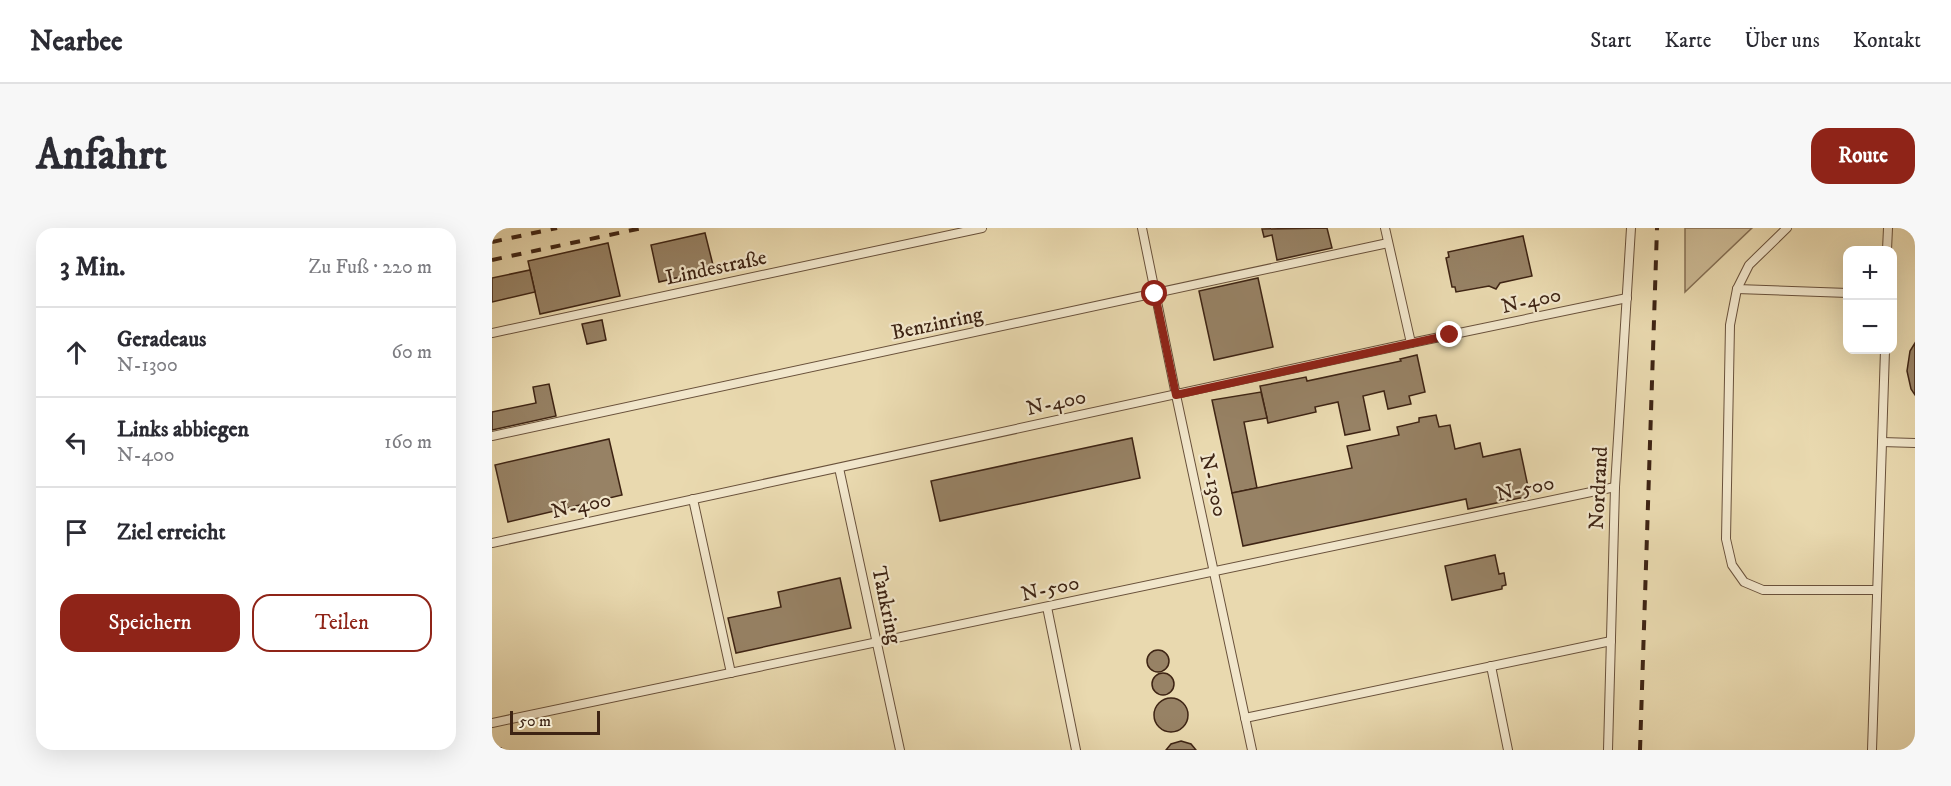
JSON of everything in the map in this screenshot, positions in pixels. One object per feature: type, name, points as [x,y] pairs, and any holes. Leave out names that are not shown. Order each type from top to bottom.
[{"type":"lane","name":"Lindestraße","points":[[492,333],[982,228]]},
{"type":"lane","name":"N-1300","points":[[1142,228],[1252,750]]},
{"type":"lane","points":[[1385,228],[1411,343]]},
{"type":"lane","name":"Nordrand","points":[[1608,750],[1615,487],[1628,298],[1630,228]]},
{"type":"lane","points":[[1787,228],[1749,265],[1737,289],[1730,325],[1726,539],[1732,565],[1744,582],[1763,590],[1876,590]]},
{"type":"lane","points":[[1887,246],[1888,228]]},
{"type":"lane","name":"Benzinring","points":[[492,436],[1388,243]]},
{"type":"lane","points":[[1737,289],[1843,293]]},
{"type":"lane","name":"N-400","points":[[492,543],[1628,298]]},
{"type":"lane","points":[[1872,750],[1885,354]]},
{"type":"lane","points":[[1882,442],[1915,442]]},
{"type":"lane","name":"Tankring","points":[[839,468],[900,750]]},
{"type":"lane","name":"N-500","points":[[492,723],[1615,487]]},
{"type":"lane","points":[[693,499],[731,673]]},
{"type":"lane","points":[[1047,607],[1076,750]]},
{"type":"lane","points":[[1245,717],[1611,641]]},
{"type":"lane","points":[[1491,666],[1508,750]]},
{"type":"shaded area","points":[[1685,228],[1752,228],[1685,292]]},
{"type":"building","points":[[1327,228],[1332,248],[1277,260],[1272,235],[1264,237],[1262,229]]},
{"type":"building","points":[[705,233],[714,269],[659,282],[651,245]]},
{"type":"building","points":[[1523,236],[1532,276],[1500,283],[1496,289],[1489,286],[1456,292],[1455,287],[1452,287],[1446,258],[1449,257],[1448,252]]},
{"type":"building","points":[[608,243],[620,296],[540,314],[528,261]]},
{"type":"building","points":[[530,270],[535,292],[492,302],[492,278]]},
{"type":"building","points":[[1258,278],[1273,347],[1214,360],[1199,291]]},
{"type":"building","points":[[602,320],[606,340],[587,344],[582,324]]},
{"type":"building","points":[[1915,343],[1915,395],[1911,389],[1907,371],[1910,351]]},
{"type":"building","points":[[1417,355],[1425,392],[1409,396],[1411,404],[1388,409],[1384,391],[1363,396],[1370,430],[1345,435],[1338,402],[1315,407],[1316,412],[1268,423],[1260,386],[1306,377],[1307,381],[1401,361],[1400,359]]},
{"type":"building","points":[[549,384],[556,416],[492,430],[492,412],[536,403],[533,387]]},
{"type":"building","points":[[1261,392],[1267,418],[1244,422],[1257,488],[1232,493],[1212,400]]},
{"type":"building","points":[[1436,415],[1439,427],[1450,425],[1455,449],[1480,443],[1483,457],[1520,449],[1530,496],[1468,509],[1466,499],[1243,546],[1232,493],[1352,468],[1347,446],[1399,435],[1397,427],[1419,422],[1419,418]]},
{"type":"building","points":[[1132,438],[1140,478],[940,521],[931,481]]},
{"type":"building","points":[[609,439],[622,495],[508,522],[495,465]]},
{"type":"building","points":[[1495,555],[1499,574],[1504,573],[1506,585],[1502,586],[1502,589],[1452,600],[1445,566]]},
{"type":"building","points":[[840,578],[851,628],[736,653],[728,618],[781,607],[778,592]]},
{"type":"building","points":[[1158,650],[1166,653],[1169,661],[1166,669],[1158,672],[1150,669],[1147,661],[1150,653]]},
{"type":"building","points":[[1163,673],[1171,676],[1174,684],[1171,692],[1163,695],[1155,692],[1152,684],[1155,676]]},
{"type":"building","points":[[1171,698],[1183,703],[1188,715],[1183,727],[1171,732],[1159,727],[1154,715],[1159,703]]},
{"type":"building","points":[[1181,741],[1191,744],[1196,750],[1166,750],[1171,744]]},
{"type":"railway","points":[[492,242],[557,228]]},
{"type":"railway","points":[[492,260],[642,228]]},
{"type":"railway","points":[[1640,750],[1657,228]]},
{"type":"railway","points":[[492,747],[504,750]]},
{"type":"route","points":[[1155,294],[1176,395],[1450,335]]}]
